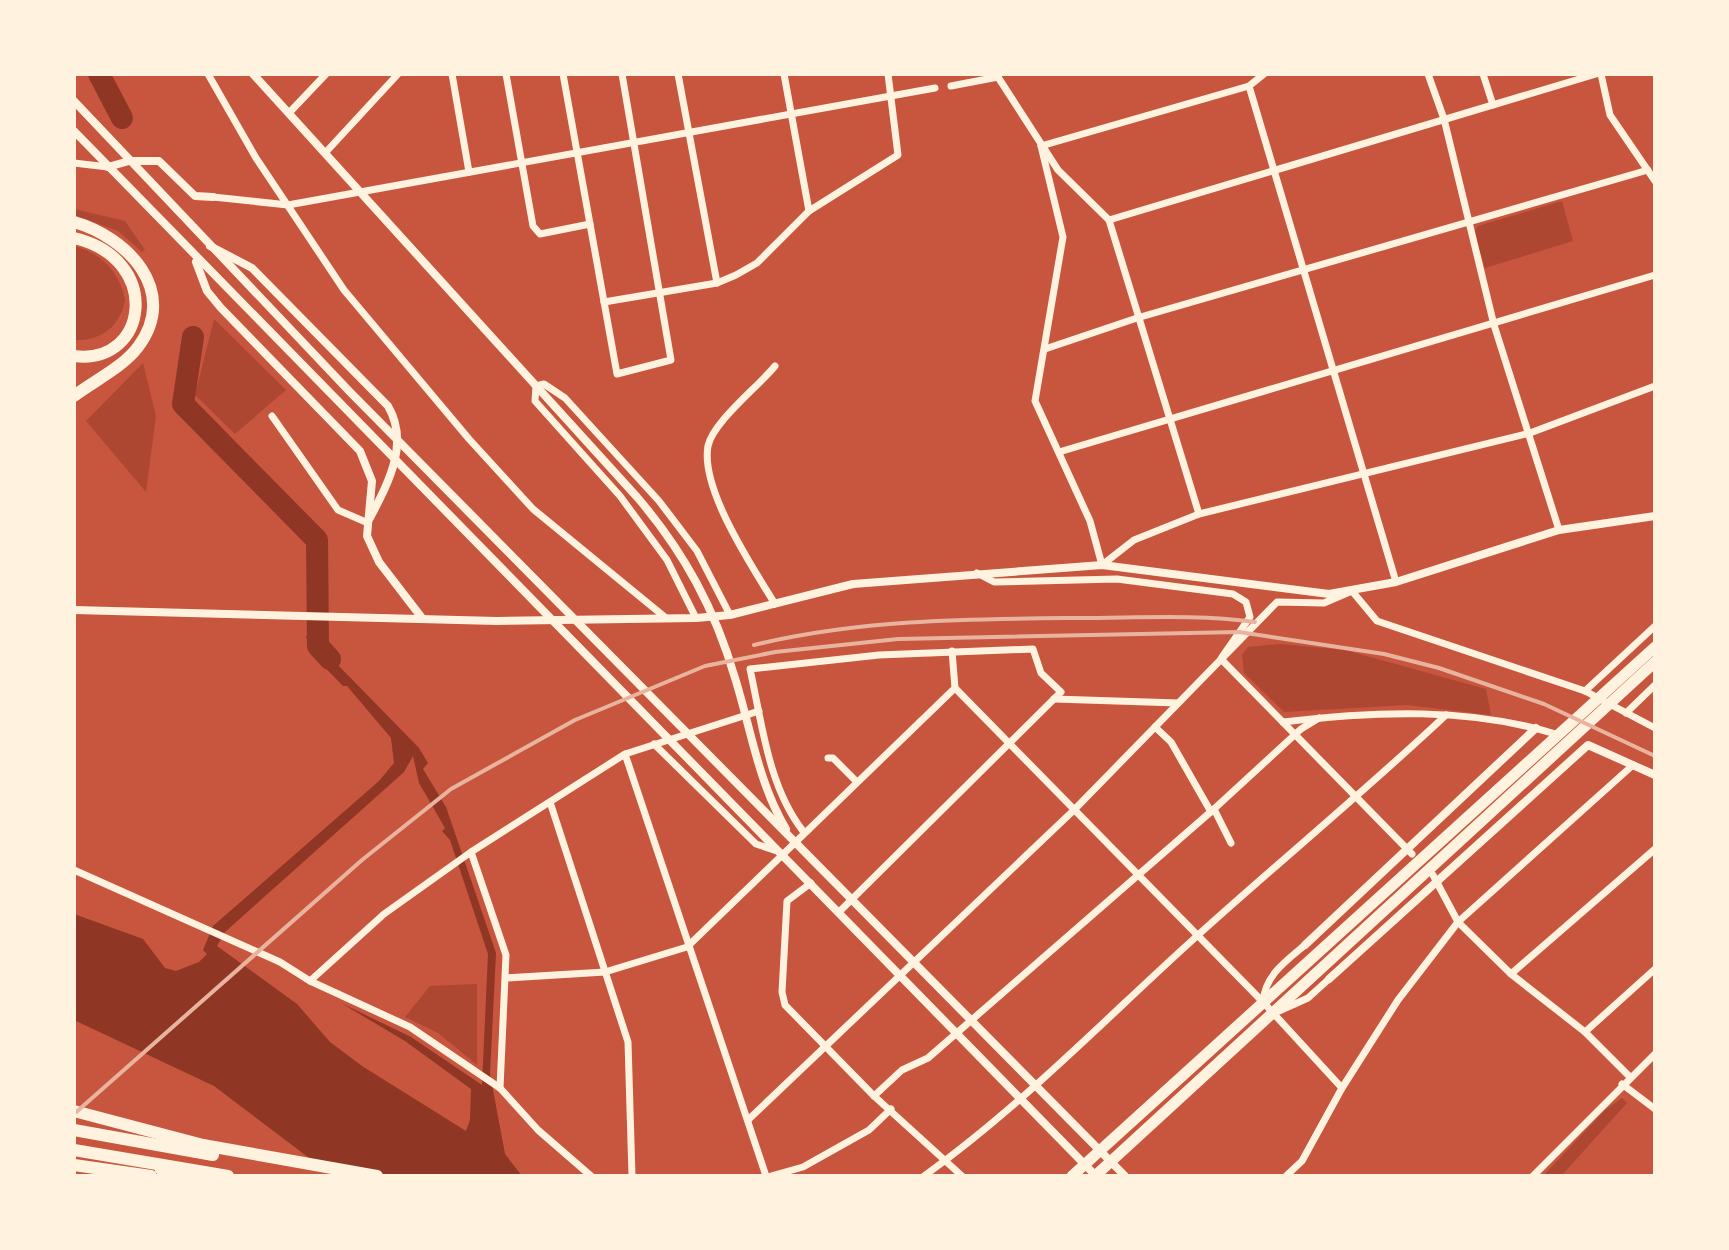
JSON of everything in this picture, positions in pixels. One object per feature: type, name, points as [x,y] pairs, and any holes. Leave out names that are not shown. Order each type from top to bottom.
[{"type":"highway","points":[[74,222],[103,232],[125,247],[142,266],[153,297],[149,326],[139,346],[121,363],[74,396]]},
{"type":"highway","points":[[74,238],[94,245],[117,260],[132,280],[137,302],[133,322],[121,339],[102,353],[74,356]]},
{"type":"highway","points":[[74,1113],[216,1148],[377,1176]]},
{"type":"highway","points":[[74,1130],[344,1176]]},
{"type":"highway","points":[[74,1149],[228,1176]]},
{"type":"highway","points":[[74,1165],[151,1176]]},
{"type":"main road","points":[[1096,1176],[1273,1012],[1655,647]]},
{"type":"main road","points":[[1072,1176],[1263,1002],[1655,662]]},
{"type":"main road","points":[[74,1149],[131,1159],[182,1176]]},
{"type":"street","points":[[208,74],[344,290],[533,509],[666,618]]},
{"type":"street","points":[[253,74],[657,520],[709,603],[762,780],[793,841]]},
{"type":"street","points":[[289,113],[326,74]]},
{"type":"street","points":[[326,152],[398,74]]},
{"type":"street","points":[[452,74],[469,172]]},
{"type":"street","points":[[506,74],[533,226],[540,234],[590,224]]},
{"type":"street","points":[[563,74],[617,374],[671,360],[622,74]]},
{"type":"street","points":[[678,74],[717,283]]},
{"type":"street","points":[[784,74],[809,211]]},
{"type":"street","points":[[604,302],[717,283],[757,263],[809,211],[898,155],[888,74]]},
{"type":"street","points":[[1041,146],[1249,86],[1264,74]]},
{"type":"street","points":[[1428,74],[1444,119],[1494,325],[1559,530]]},
{"type":"street","points":[[1483,74],[1493,105]]},
{"type":"street","points":[[1109,220],[1598,74],[1610,115],[1655,181]]},
{"type":"street","points":[[951,86],[997,76],[1058,170],[1109,220],[1199,514]]},
{"type":"street","points":[[1249,86],[1396,582]]},
{"type":"street","points":[[74,163],[108,167],[129,161],[159,161],[195,196],[288,205],[935,88]]},
{"type":"street","points":[[74,101],[207,245],[350,392],[1125,1176]]},
{"type":"street","points":[[74,131],[1096,1176]]},
{"type":"street","points":[[1041,146],[1063,237],[1035,401],[1090,521],[1102,565]]},
{"type":"street","points":[[1045,349],[1137,318],[1648,170]]},
{"type":"street","points":[[207,245],[223,249],[252,268],[388,406],[398,423],[397,455],[368,523]]},
{"type":"street","points":[[195,258],[207,291],[214,300],[360,451],[372,481],[367,536],[379,562],[422,618]]},
{"type":"street","points":[[1059,452],[1655,275]]},
{"type":"street","points":[[775,366],[722,422],[708,445],[710,474],[723,508],[775,604]]},
{"type":"street","points":[[536,386],[544,384],[565,398],[659,501],[697,551],[730,615]]},
{"type":"street","points":[[536,386],[535,401],[630,509],[667,560],[696,618]]},
{"type":"street","points":[[1102,565],[1134,540],[1199,514],[1530,433],[1655,386]]},
{"type":"street","points":[[272,416],[338,510],[368,523]]},
{"type":"street","points":[[74,610],[422,618],[696,618],[730,615],[853,584],[976,572],[1102,565],[1329,594],[1396,582],[1559,530],[1655,516]]},
{"type":"street","points":[[748,1120],[1074,810],[1221,659],[1250,617],[1246,602],[1233,594],[1117,579],[994,582],[976,572]]},
{"type":"street","points":[[1221,659],[1233,651],[1277,602],[1324,603],[1352,591]]},
{"type":"street","points":[[1352,591],[1377,621],[1585,691],[1655,728]]},
{"type":"street","points":[[1585,691],[1655,626]]},
{"type":"street","points":[[803,831],[787,808],[777,784],[750,669],[952,651],[1033,649],[1041,673],[1061,692],[839,912]]},
{"type":"street","points":[[952,651],[955,688],[1273,1012],[1342,1088]]},
{"type":"street","points":[[1221,659],[1410,852]]},
{"type":"street","points":[[1626,713],[1655,685]]},
{"type":"street","points":[[506,978],[605,972],[687,947],[803,831],[955,688]]},
{"type":"street","points":[[1054,699],[1178,703]]},
{"type":"street","points":[[310,981],[384,914],[471,852],[625,754],[759,711]]},
{"type":"street","points":[[1283,722],[1402,712],[1446,715],[1536,728],[1588,745],[1655,775]]},
{"type":"street","points":[[924,1176],[1036,1085],[1197,936],[1358,797],[1446,715]]},
{"type":"street","points":[[874,1096],[902,1070],[920,1064],[1213,811],[1296,734],[1319,718]]},
{"type":"street","points":[[1155,727],[1171,742],[1231,843]]},
{"type":"street","points":[[1263,1002],[1264,988],[1277,968],[1410,852],[1536,728]]},
{"type":"street","points":[[654,744],[756,844],[782,853]]},
{"type":"street","points":[[1273,1012],[1300,1003],[1329,979],[1435,877],[1588,745]]},
{"type":"street","points":[[625,754],[740,1107],[772,1175],[803,1167],[869,1130],[891,1109]]},
{"type":"street","points":[[828,758],[833,758],[857,782]]},
{"type":"street","points":[[1286,1176],[1302,1161],[1342,1088],[1398,1000],[1458,922],[1633,765]]},
{"type":"street","points":[[550,802],[628,1042],[632,1176]]},
{"type":"street","points":[[1511,974],[1655,849]]},
{"type":"street","points":[[471,852],[501,936],[506,978],[500,1088]]},
{"type":"street","points":[[74,870],[280,962],[310,981],[410,1027],[500,1088],[538,1130],[591,1176]]},
{"type":"street","points":[[1435,877],[1458,922],[1511,974],[1585,1032],[1630,1077]]},
{"type":"street","points":[[811,883],[787,901],[782,992],[785,1005],[874,1096],[962,1176]]},
{"type":"street","points":[[1585,1032],[1655,969]]},
{"type":"street","points":[[1533,1176],[1655,1054]]},
{"type":"street","points":[[1622,1084],[1655,1109]]},
{"type":"shaded area","points":[[1562,201],[1573,241],[1485,268],[1474,232],[1478,226]]},
{"type":"shaded area","points":[[74,209],[125,221],[145,250],[142,252],[118,231],[74,215]]},
{"type":"shaded area","points":[[74,246],[108,265],[118,280],[125,300],[114,325],[101,335],[84,340],[74,340]]},
{"type":"shaded area","points":[[214,319],[286,390],[235,434],[195,395]]},
{"type":"shaded area","points":[[143,363],[156,416],[146,492],[86,421]]},
{"type":"shaded area","points":[[306,636],[319,636],[336,663],[419,748],[428,763],[423,769],[446,807],[496,953],[490,1074],[505,1154],[522,1176],[333,1176],[214,1086],[74,1020],[74,914],[143,939],[165,968],[176,971],[199,962],[207,954],[203,950],[213,926],[379,781],[394,763],[391,738],[347,686],[343,686],[310,652]],"holes":[[[413,756],[419,783],[445,828],[442,831],[450,840],[488,954],[482,1085],[411,1037],[341,1003],[405,1041],[471,1089],[470,1120],[466,1131],[362,1066],[330,1042],[297,1004],[217,946],[225,932],[404,772]]]},
{"type":"shaded area","points":[[1280,644],[1345,650],[1486,689],[1491,715],[1407,705],[1284,712],[1244,673],[1242,655],[1248,647]]},
{"type":"shaded area","points":[[477,984],[477,1065],[438,1033],[405,1017],[430,986]]},
{"type":"shaded area","points":[[1622,1098],[1627,1103],[1561,1176],[1543,1176],[1604,1111]]},
{"type":"waterway","points":[[99,74],[122,118]]},
{"type":"waterway","points":[[193,337],[183,404],[317,540],[318,646],[330,659]]},
{"type":"railway","points":[[754,645],[875,625],[956,620],[1167,617],[1255,622]]},
{"type":"railway","points":[[74,1114],[362,860],[451,789],[575,720],[705,666],[775,652],[898,639],[1239,632],[1384,654],[1439,668],[1544,704],[1655,756]]}]
